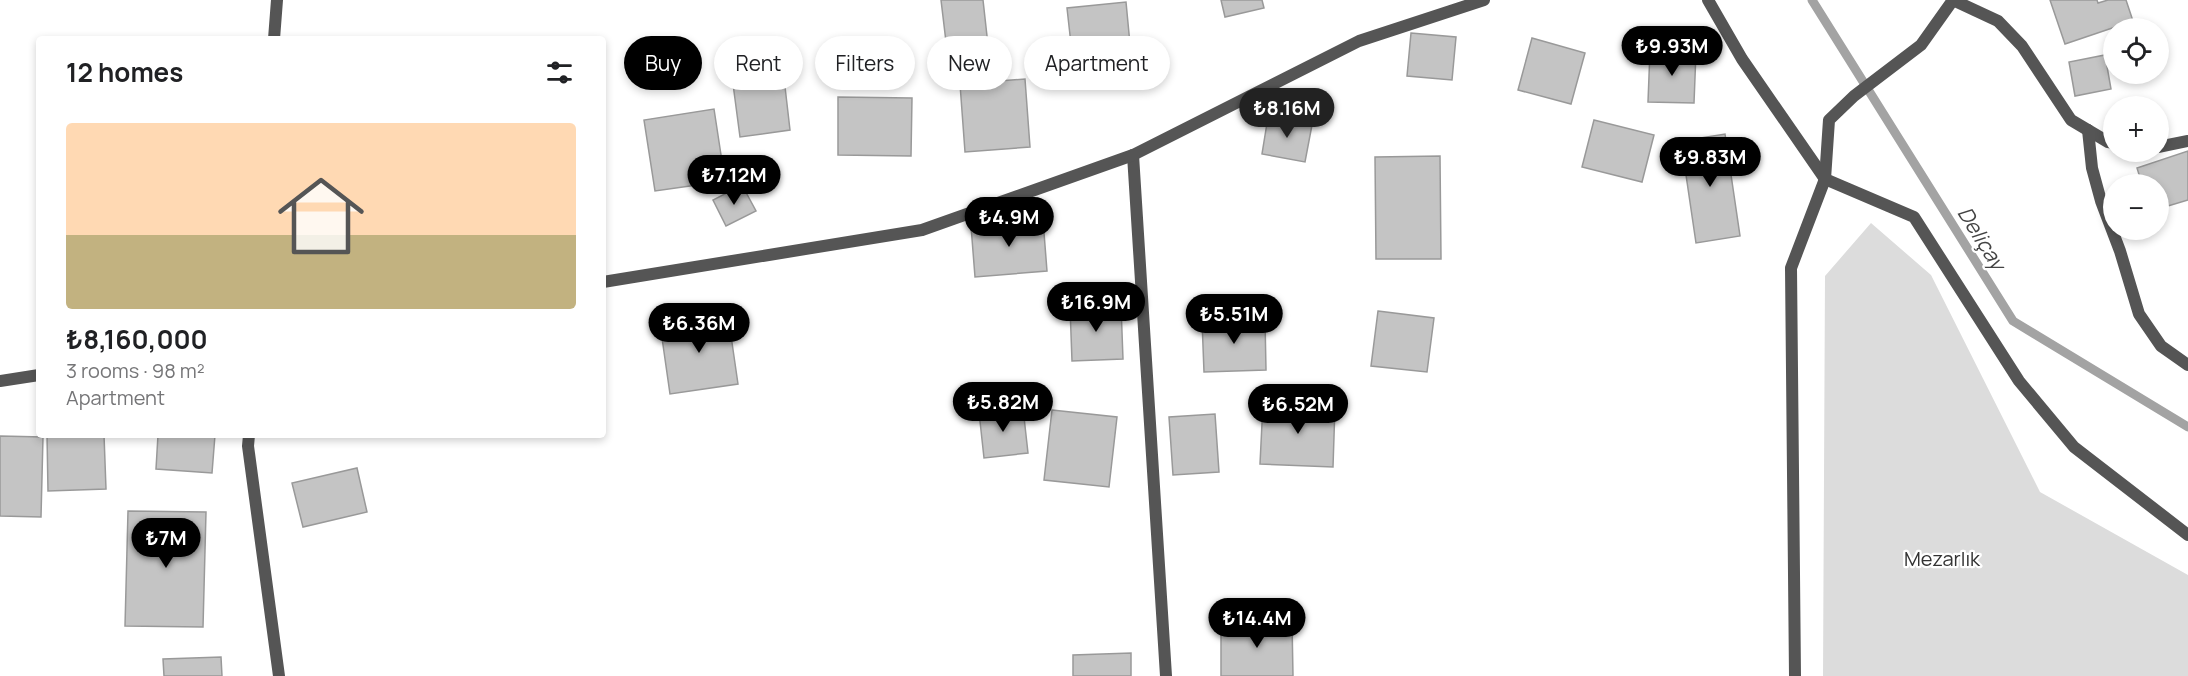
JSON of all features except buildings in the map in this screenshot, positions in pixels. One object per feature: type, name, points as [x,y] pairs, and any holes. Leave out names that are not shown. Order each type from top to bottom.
[{"type":"street","points":[[274,36],[277,0]]},
{"type":"street","points":[[606,282],[922,231],[1133,155],[1359,41],[1484,0]]},
{"type":"street","points":[[1708,0],[1742,59],[1825,179],[1914,217],[2019,381],[2074,447],[2188,535]]},
{"type":"street","points":[[1795,676],[1791,268],[1825,179],[1829,120],[1854,96],[1921,45],[1953,0],[1998,21],[2022,46],[2071,120],[2103,138]]},
{"type":"street","points":[[2088,130],[2092,168],[2101,201],[2120,251],[2139,314],[2161,346],[2188,365]]},
{"type":"street","points":[[2169,145],[2188,141]]},
{"type":"street","points":[[1133,155],[1166,676]]},
{"type":"street","points":[[0,381],[36,375]]},
{"type":"street","points":[[249,438],[279,676]]},
{"type":"green space","name":"Mezarlık","points":[[1871,223],[1931,275],[2040,492],[2188,575],[2188,676],[1823,676],[1825,276]]},
{"type":"waterway","name":"Deliçay","points":[[1812,0],[2013,321],[2188,427]]}]
